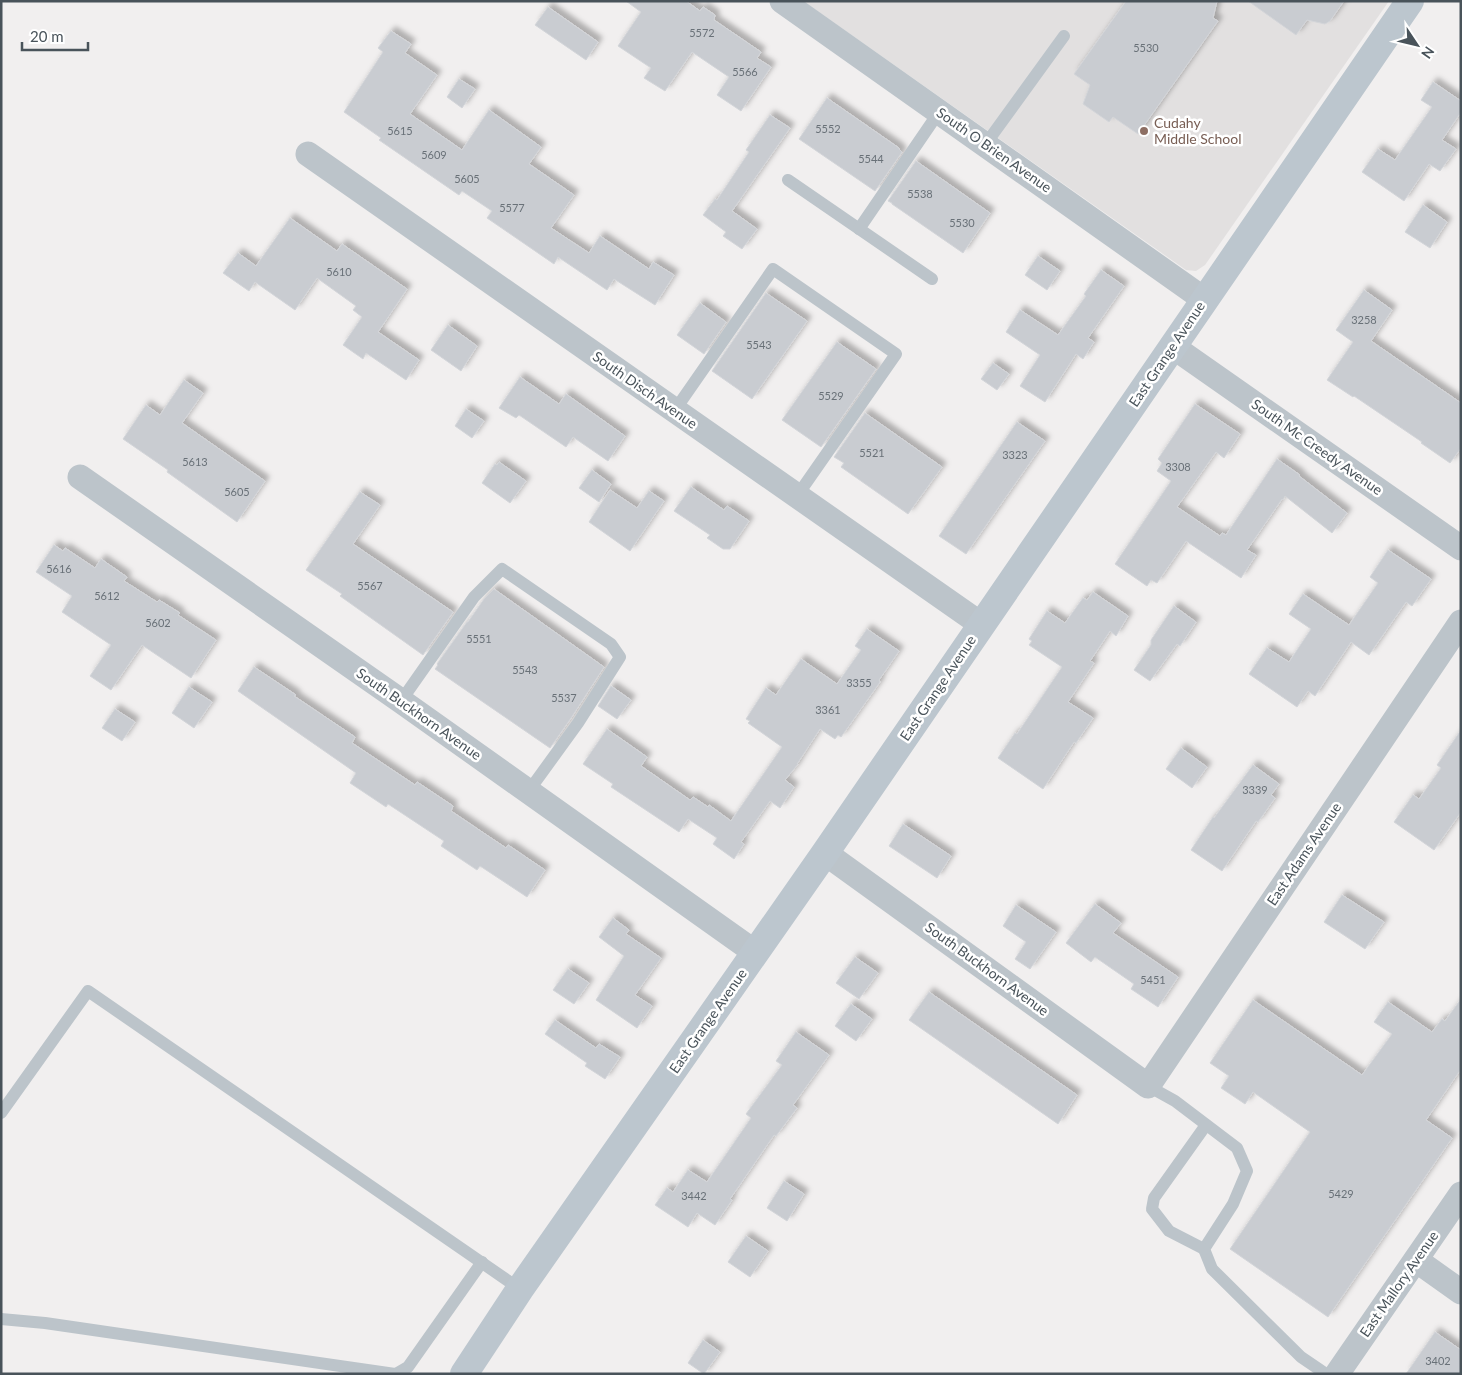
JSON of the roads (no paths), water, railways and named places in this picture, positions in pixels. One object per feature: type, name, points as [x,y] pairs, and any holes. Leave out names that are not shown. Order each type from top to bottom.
[{"type":"street","name":"South O Brien Avenue","points":[[782,1],[1205,300]]},
{"type":"street","name":"East Grange Avenue","points":[[464,1374],[520,1289],[756,953],[1410,1]]},
{"type":"street","name":"South Disch Avenue","points":[[308,154],[982,625]]},
{"type":"street","name":"South Mc Creedy Avenue","points":[[1172,346],[1461,548]]},
{"type":"street","name":"South Buckhorn Avenue","points":[[80,477],[401,701],[756,953]]},
{"type":"street","name":"East Adams Avenue","points":[[1148,1086],[1461,622]]},
{"type":"street","name":"South Buckhorn Avenue","points":[[825,853],[1148,1086]]},
{"type":"street","name":"East Mallory Avenue","points":[[1340,1372],[1461,1194]]},
{"type":"street","points":[[1416,1260],[1461,1292]]},
{"type":"lane","points":[[985,144],[1064,36]]},
{"type":"lane","points":[[859,229],[939,112]]},
{"type":"lane","points":[[788,180],[932,279]]},
{"type":"lane","points":[[675,410],[773,270],[896,354],[797,496]]},
{"type":"lane","points":[[401,701],[474,596],[502,569],[611,644],[620,657],[578,723],[528,792]]},
{"type":"lane","points":[[1,1113],[88,991],[520,1289]]},
{"type":"lane","points":[[1148,1086],[1175,1101],[1237,1148],[1247,1171],[1233,1204],[1204,1249]]},
{"type":"lane","points":[[1206,1125],[1154,1198],[1152,1209],[1169,1231],[1204,1249],[1212,1269],[1301,1357],[1340,1372]]},
{"type":"lane","points":[[1,1319],[45,1323],[396,1374],[408,1367],[482,1262]]},
{"type":"place","name":"Cudahy Middle School","points":[[1144,131]]}]
